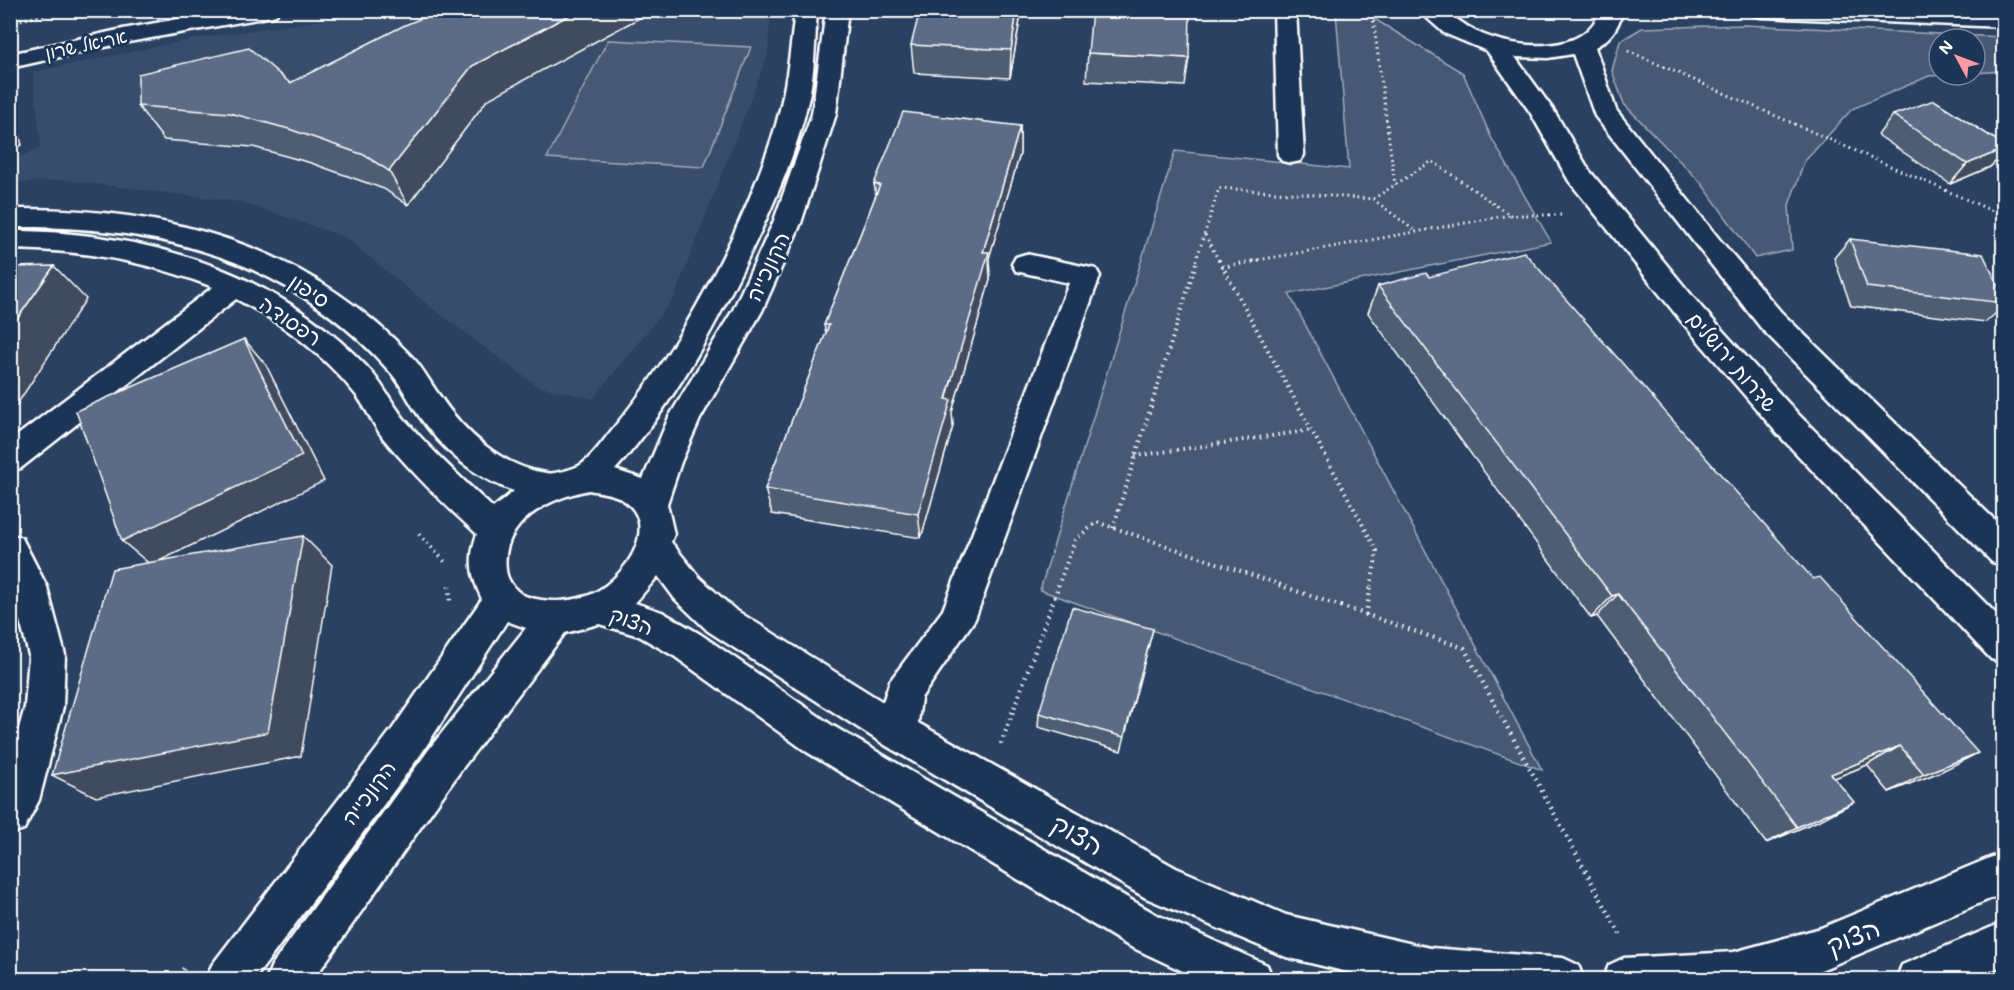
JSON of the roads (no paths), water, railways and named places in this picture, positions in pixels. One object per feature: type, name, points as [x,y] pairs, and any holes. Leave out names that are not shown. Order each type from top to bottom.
[{"type":"street","name":"אריאל שרון","points":[[10,39],[149,10]]},
{"type":"street","name":"אריאל שרון","points":[[10,61],[123,36],[268,10]]},
{"type":"street","name":"הקונכייה","points":[[589,477],[621,445],[650,407],[712,305],[753,219],[782,147],[792,113],[801,74],[806,10]]},
{"type":"street","name":"הקונכייה","points":[[650,505],[665,462],[685,417],[747,311],[787,223],[824,114],[831,74],[837,10]]},
{"type":"street","points":[[1285,10],[1291,155]]},
{"type":"street","points":[[1429,10],[1458,32],[1496,47],[1535,51],[1558,50],[1590,41],[1609,26],[1615,11]]},
{"type":"street","points":[[1761,10],[2004,20]]},
{"type":"street","points":[[1590,41],[1604,111],[1710,247],[1771,320],[2004,552]]},
{"type":"street","name":"שדרות ירושלים","points":[[1496,47],[1542,111],[1578,175],[1692,315],[1787,423],[2004,647]]},
{"type":"street","name":"סיפון","points":[[10,218],[50,216],[144,226],[208,241],[263,263],[308,285],[361,325],[404,367],[432,410],[473,453],[502,473],[546,487]]},
{"type":"street","name":"רפסודה","points":[[10,240],[31,239],[120,249],[181,264],[235,285],[277,307],[327,346],[368,387],[395,430],[438,478],[496,531]]},
{"type":"street","points":[[898,732],[903,693],[957,619],[1086,276],[1026,264]]},
{"type":"street","points":[[10,459],[235,285]]},
{"type":"street","points":[[589,477],[609,479],[628,485],[650,505],[658,525],[656,548],[637,580],[599,608],[577,615],[555,618],[535,616],[516,610],[502,599],[492,585],[488,568],[489,550],[496,531],[515,508],[546,487],[589,477]]},
{"type":"street","points":[[10,548],[30,587],[47,655],[44,707],[19,800],[10,816]]},
{"type":"street","name":"הצוק","points":[[656,548],[687,588],[721,620],[898,732],[1161,883],[1286,936],[1430,970],[1563,980]]},
{"type":"street","name":"הקונכייה","points":[[227,980],[407,741],[502,599]]},
{"type":"street","name":"הצוק","points":[[599,608],[649,623],[687,645],[820,740],[1142,930],[1252,980]]},
{"type":"street","name":"הקונכייה","points":[[287,980],[447,757],[555,618]]},
{"type":"street","name":"הצוק","points":[[1625,963],[1677,978],[1734,974],[1821,949],[2004,872]]},
{"type":"street","points":[[1917,980],[2004,942]]}]
